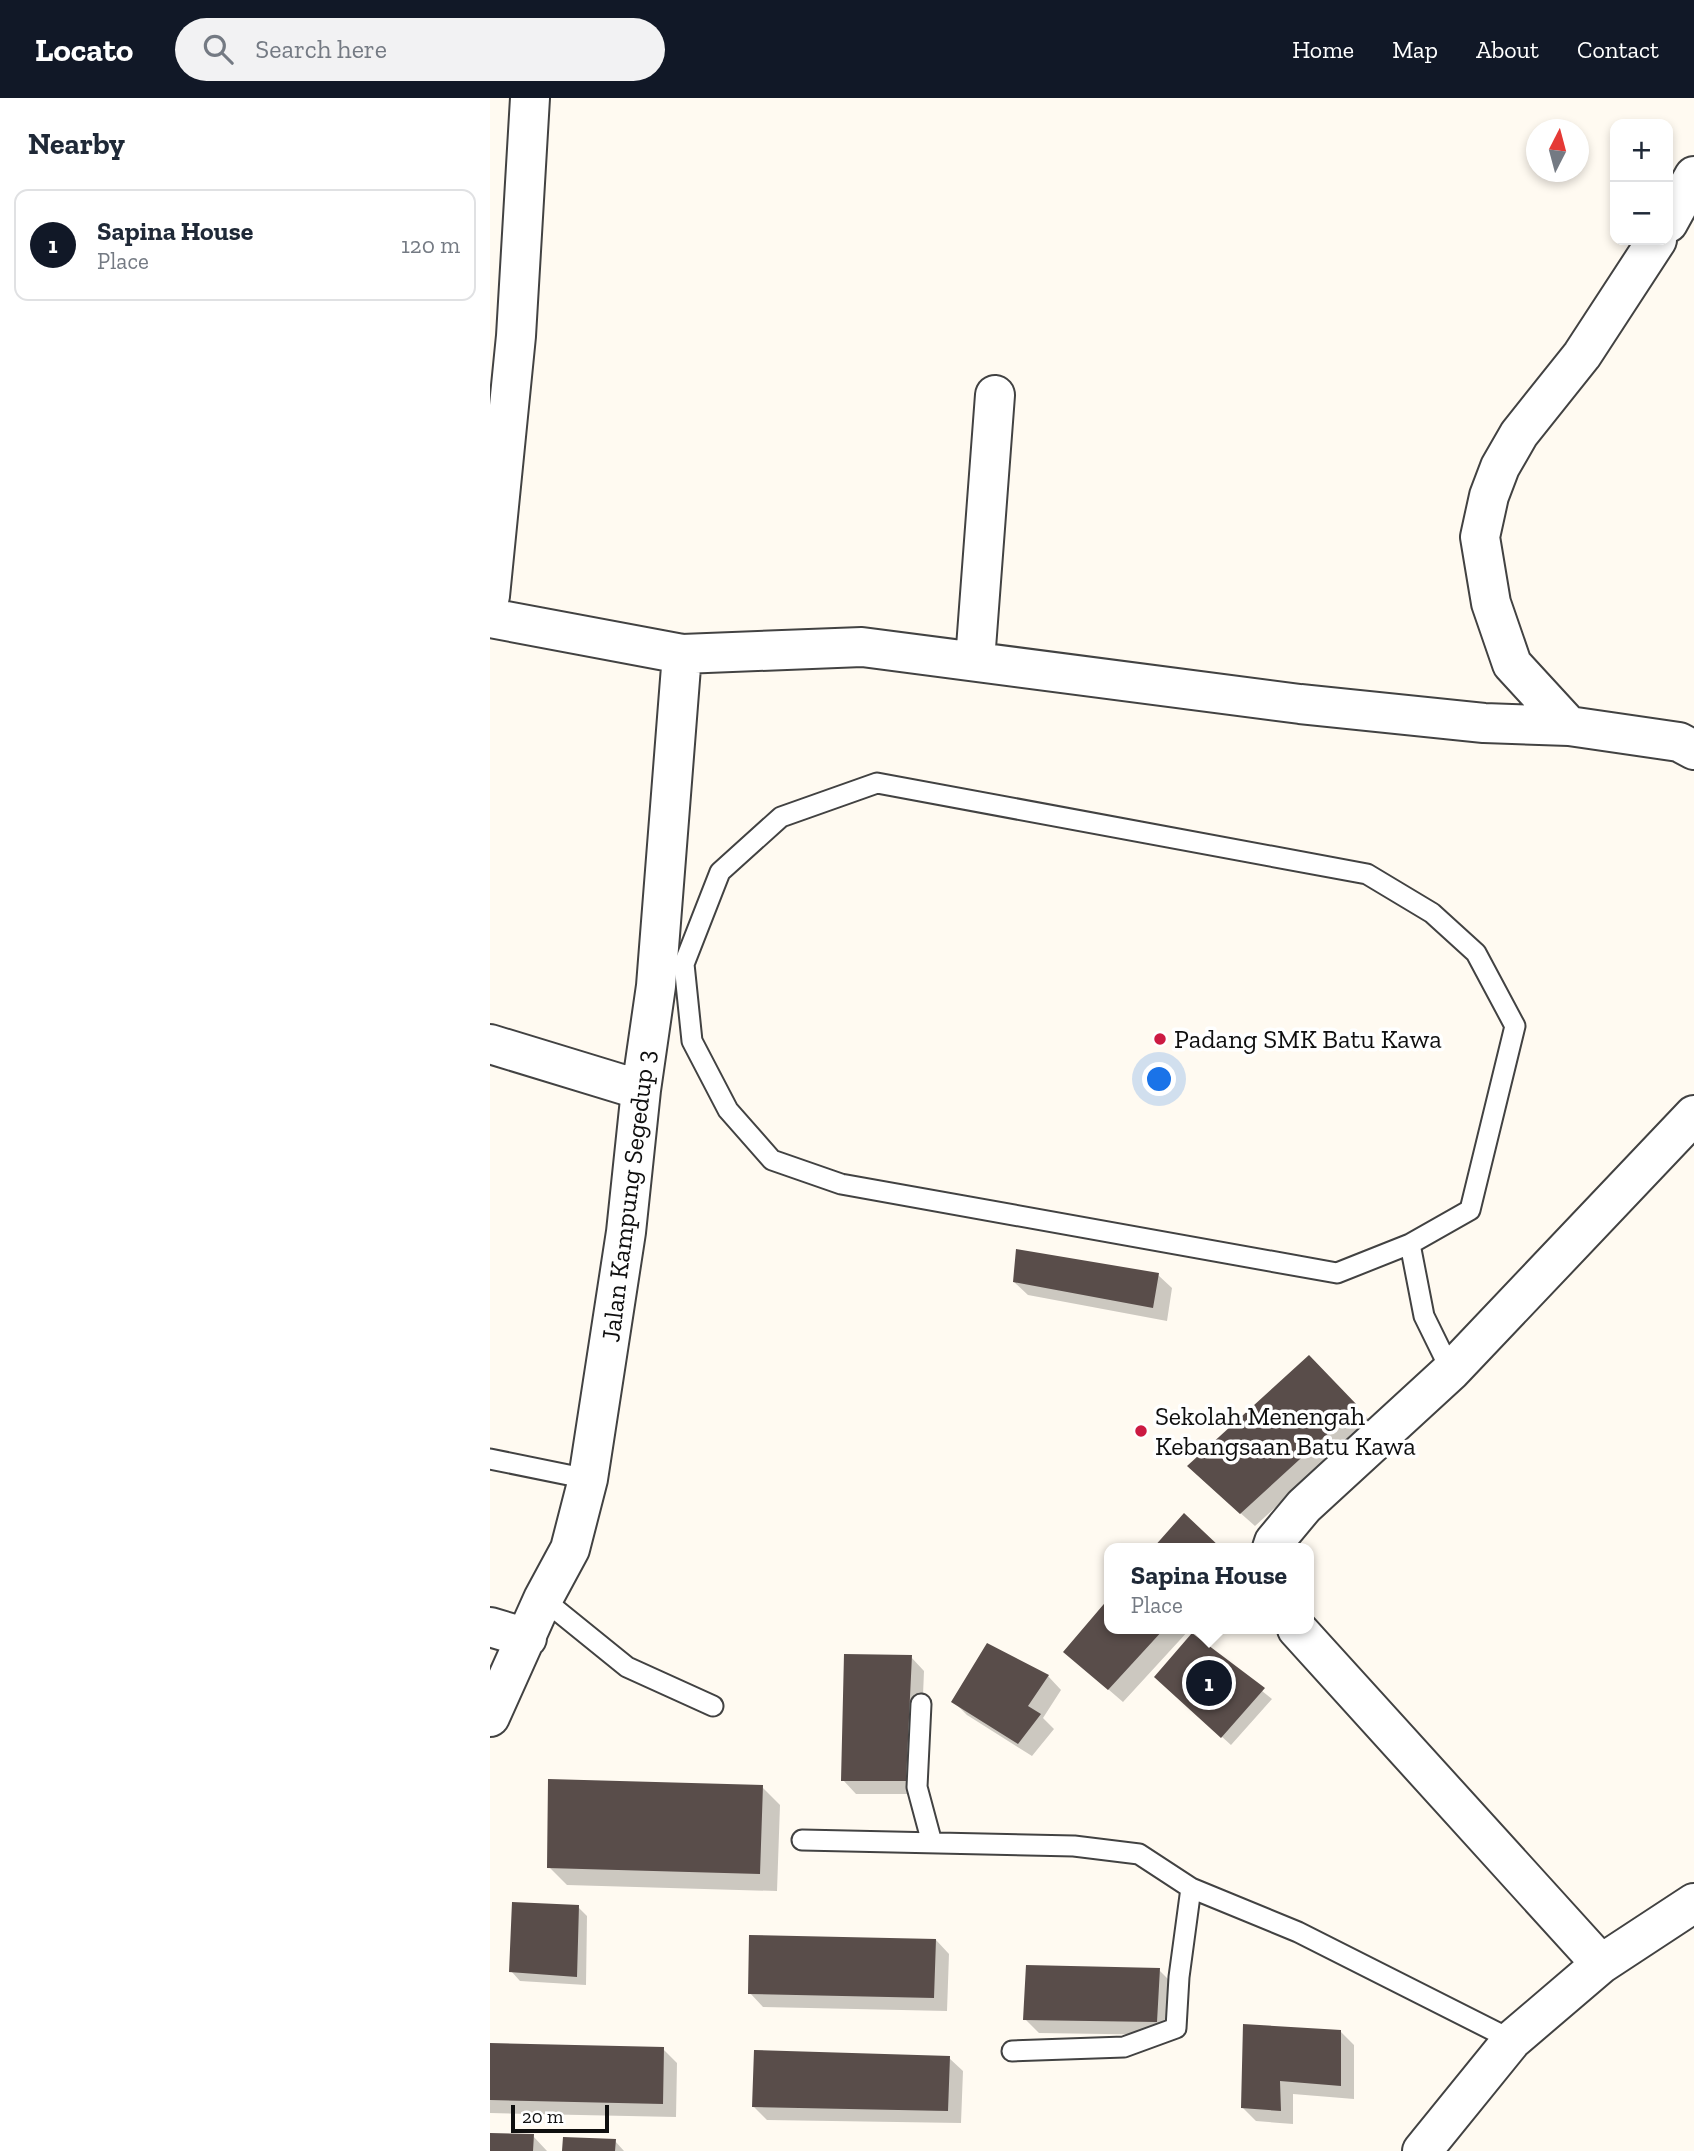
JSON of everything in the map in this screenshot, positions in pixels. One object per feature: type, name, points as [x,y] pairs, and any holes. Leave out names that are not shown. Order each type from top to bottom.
[{"type":"street","points":[[490,596],[516,336],[530,98]]},
{"type":"street","points":[[1673,214],[1694,176]]},
{"type":"street","points":[[1569,726],[1512,664],[1492,603],[1480,537],[1489,496],[1500,467],[1519,434],[1582,355],[1654,245]]},
{"type":"street","points":[[975,661],[995,395]]},
{"type":"street","points":[[490,618],[682,654],[862,647],[1300,704],[1484,723],[1569,726],[1679,742],[1694,750]]},
{"type":"street","name":"Jalan Kampung Segedup 3","points":[[490,1717],[543,1600],[570,1549],[588,1479],[626,1232],[641,1090],[656,986],[682,654]]},
{"type":"street","points":[[490,1044],[641,1090]]},
{"type":"street","points":[[1273,1543],[1304,1506],[1451,1371],[1694,1115]]},
{"type":"street","points":[[490,1627],[527,1638]]},
{"type":"street","points":[[1302,1634],[1601,1964]]},
{"type":"street","points":[[1422,2151],[1512,2040],[1601,1964],[1694,1903]]},
{"type":"lane","points":[[877,783],[1367,874],[1432,913],[1476,953],[1516,1026],[1470,1210],[1410,1244],[1337,1273],[841,1184],[772,1160],[728,1110],[692,1041],[684,964],[720,872],[781,817],[877,783]]},
{"type":"lane","points":[[1410,1244],[1424,1316],[1451,1371]]},
{"type":"lane","points":[[490,1459],[588,1479]]},
{"type":"lane","points":[[543,1600],[626,1667],[712,1706]]},
{"type":"lane","points":[[921,1704],[917,1787],[932,1843]]},
{"type":"lane","points":[[802,1840],[1074,1846],[1139,1854],[1191,1888],[1298,1932],[1512,2040]]},
{"type":"lane","points":[[1012,2051],[1124,2047],[1176,2028],[1179,1977],[1191,1888]]},
{"type":"building","points":[[1016,1249],[1159,1273],[1153,1308],[1013,1282]]},
{"type":"building","points":[[1309,1355],[1358,1406],[1240,1514],[1187,1466]]},
{"type":"building","points":[[1184,1513],[1216,1543],[1157,1543]]},
{"type":"building","points":[[1104,1604],[1104,1634],[1159,1634],[1108,1690],[1063,1652]]},
{"type":"building","points":[[1193,1634],[1265,1688],[1221,1738],[1154,1677]]},
{"type":"building","points":[[987,1643],[1049,1675],[1028,1706],[1041,1714],[1018,1744],[951,1702]]},
{"type":"building","points":[[844,1654],[912,1655],[906,1781],[841,1781]]},
{"type":"building","points":[[548,1779],[763,1785],[760,1874],[547,1868]]},
{"type":"building","points":[[512,1902],[579,1905],[577,1977],[509,1972]]},
{"type":"building","points":[[749,1935],[936,1939],[934,1998],[748,1994]]},
{"type":"building","points":[[1026,1965],[1160,1968],[1157,2022],[1023,2020]]},
{"type":"building","points":[[1243,2024],[1341,2030],[1341,2086],[1280,2081],[1281,2111],[1241,2108]]},
{"type":"building","points":[[490,2043],[664,2047],[663,2104],[490,2100]]},
{"type":"building","points":[[754,2050],[950,2056],[948,2111],[752,2107]]},
{"type":"building","points":[[490,2133],[534,2134],[533,2151],[490,2151]]},
{"type":"building","points":[[563,2137],[616,2139],[615,2151],[562,2151]]},
{"type":"place","name":"Padang SMK Batu Kawa","points":[[1160,1039]]},
{"type":"place","name":"Sekolah Menengah Kebangsaan Batu Kawa","points":[[1141,1431]]},
{"type":"place","name":"Sapina House","points":[[1209,1683]]}]
